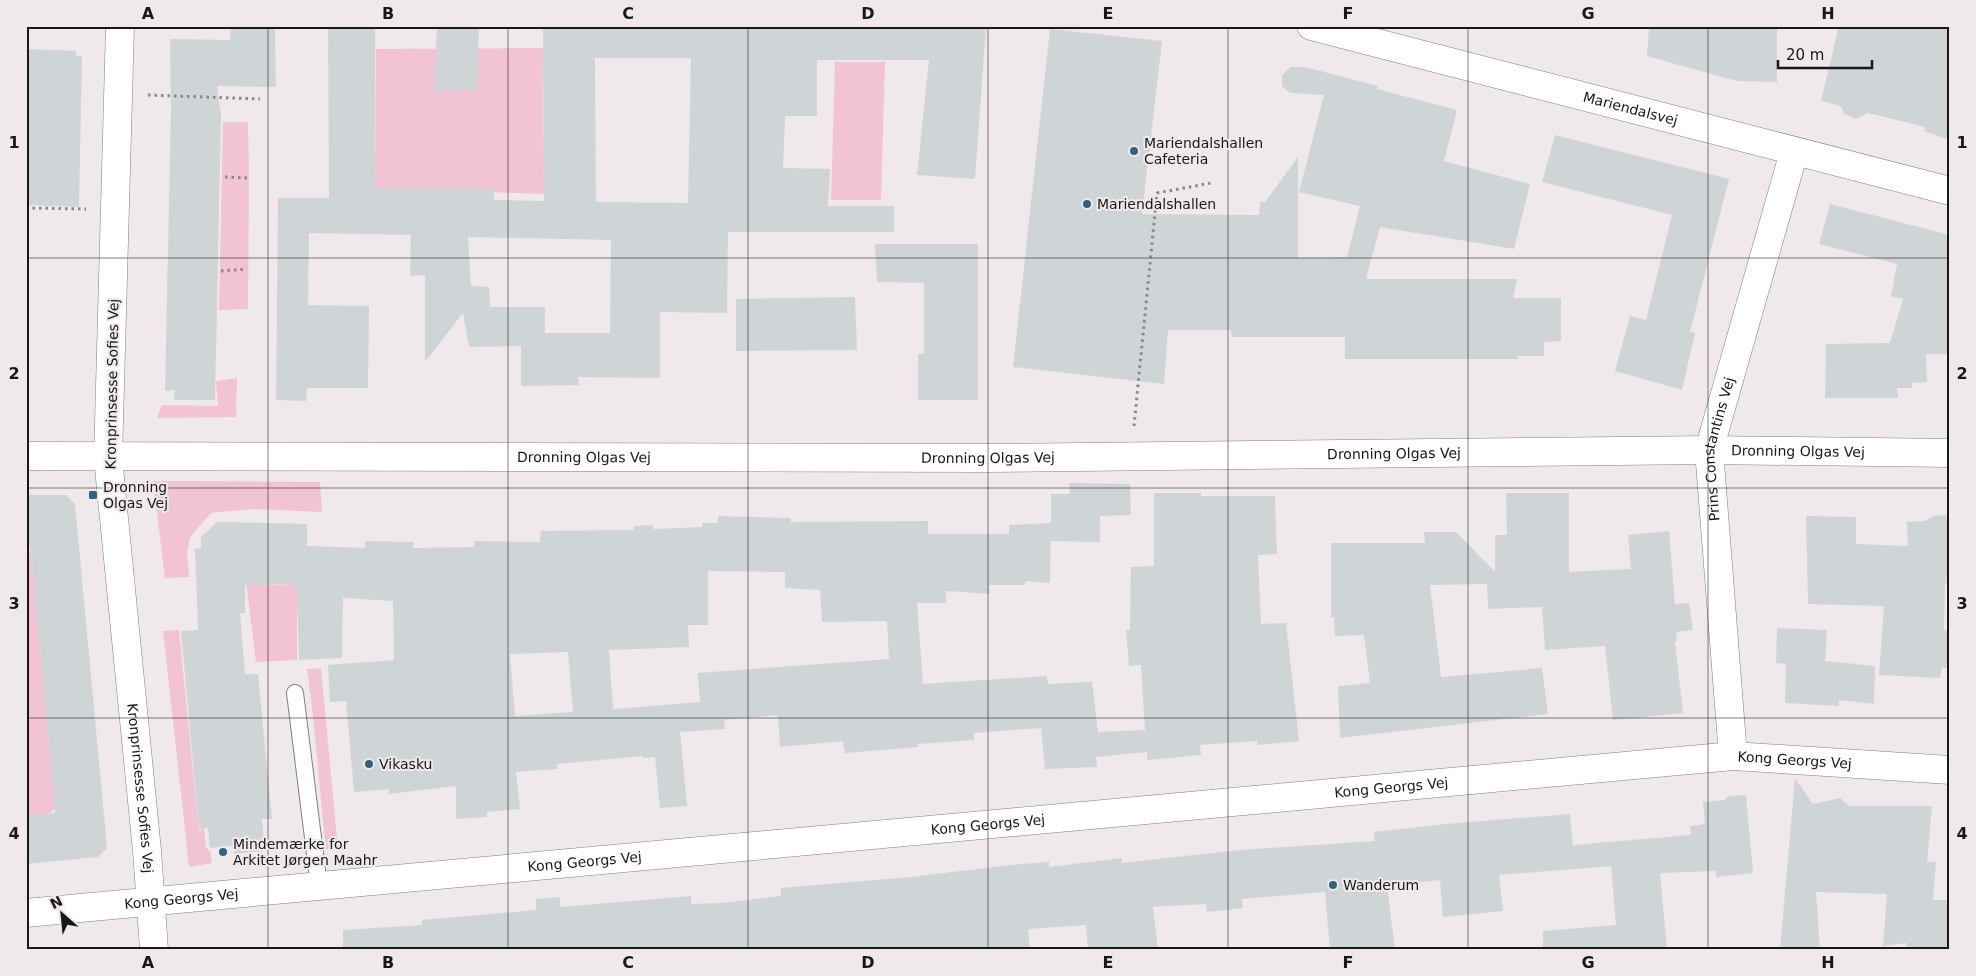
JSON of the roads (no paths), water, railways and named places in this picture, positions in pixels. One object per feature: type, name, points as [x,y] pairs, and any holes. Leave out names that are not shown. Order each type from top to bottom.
[{"type":"street","name":"Kronprinsesse Sofies Vej","points":[[120,26],[108,458],[147,852],[149,902],[154,950]]},
{"type":"street","name":"Mariendalsvej","points":[[1311,26],[1950,191]]},
{"type":"street","name":"Prins Constantins Vej","points":[[1734,756],[1709,450],[1794,152]]},
{"type":"street","name":"Dronning Olgas Vej","points":[[26,456],[108,458],[1131,457],[1709,450],[1950,453]]},
{"type":"street","name":"Kong Georgs Vej","points":[[26,913],[1734,756],[1950,770]]},
{"type":"lane","points":[[295,693],[319,886]]},
{"type":"place","name":"Mariendalshallen Cafeteria","points":[[1134,151]]},
{"type":"place","name":"Mariendalshallen","points":[[1087,204]]},
{"type":"place","name":"Dronning Olgas Vej","points":[[93,495]]},
{"type":"place","name":"Vikasku","points":[[369,764]]},
{"type":"place","name":"Mindemærke for Arkitet Jørgen Maahr","points":[[223,852]]},
{"type":"place","name":"Wanderum","points":[[1333,885]]}]
